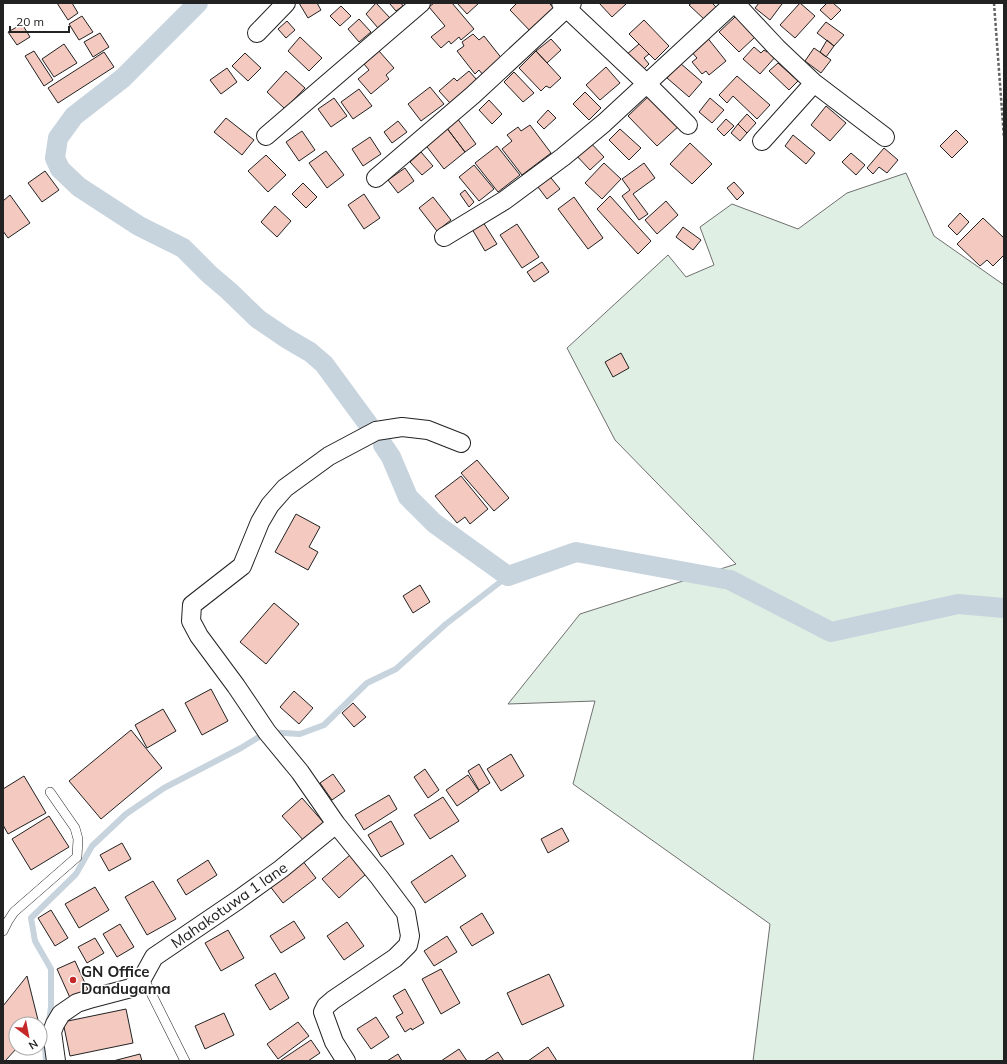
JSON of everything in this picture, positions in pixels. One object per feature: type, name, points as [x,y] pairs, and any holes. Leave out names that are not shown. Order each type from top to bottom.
[{"type":"street","points":[[257,33],[286,3]]},
{"type":"street","points":[[266,136],[421,3]]},
{"type":"street","points":[[444,237],[505,200],[563,158],[604,123],[734,3],[777,48],[814,83],[885,137]]},
{"type":"street","points":[[376,178],[474,95],[566,5],[688,125]]},
{"type":"street","points":[[762,141],[814,83]]},
{"type":"street","points":[[346,1061],[334,1042],[323,1012],[326,1006],[333,1000],[395,958],[408,945],[410,936],[406,913],[336,824],[300,772],[267,732],[236,686],[199,636],[191,621],[192,605],[242,566],[245,556],[270,504],[285,488],[329,456],[376,431],[402,427],[428,430],[461,443]]},
{"type":"street","name":"Mahakotuwa 1 lane","points":[[56,1061],[52,1032],[61,1014],[77,1003],[131,988],[143,977],[154,957],[281,869],[336,824]]},
{"type":"lane","points":[[3,931],[14,912],[78,857],[78,839],[75,828],[50,792]]},
{"type":"lane","points":[[143,977],[185,1061]]},
{"type":"path","points":[[994,3],[1004,138]]},
{"type":"green space","points":[[906,173],[934,236],[1004,285],[1004,1061],[753,1061],[770,924],[573,784],[595,701],[508,704],[580,614],[736,564],[615,440],[567,348],[668,255],[686,277],[714,265],[700,227],[732,204],[798,229],[847,193]]},
{"type":"building","points":[[57,3],[72,3],[78,13],[68,20]]},
{"type":"building","points":[[299,3],[317,3],[321,10],[308,18]]},
{"type":"building","points":[[376,3],[390,18],[378,28],[366,14]]},
{"type":"building","points":[[401,3],[403,6],[396,11],[390,4]]},
{"type":"building","points":[[434,3],[452,3],[474,29],[461,40],[459,37],[451,44],[449,41],[441,48],[431,37],[445,26],[429,7]]},
{"type":"building","points":[[457,3],[479,3],[467,14]]},
{"type":"building","points":[[517,3],[551,3],[550,4],[556,11],[533,34],[510,10]]},
{"type":"building","points":[[599,3],[624,3],[626,4],[612,17]]},
{"type":"building","points":[[692,3],[712,3],[717,8],[705,20],[689,5]]},
{"type":"building","points":[[759,3],[782,4],[770,20],[755,8]]},
{"type":"building","points":[[800,3],[815,16],[795,38],[780,25]]},
{"type":"building","points":[[827,3],[833,3],[841,10],[831,20],[820,10]]},
{"type":"building","points":[[341,6],[351,16],[340,26],[330,16]]},
{"type":"building","points":[[82,16],[93,32],[79,40],[69,24]]},
{"type":"building","points":[[735,17],[755,37],[739,52],[719,32]]},
{"type":"building","points":[[359,19],[371,32],[359,42],[348,29]]},
{"type":"building","points":[[644,20],[669,46],[655,60],[629,34]]},
{"type":"building","points":[[287,21],[295,30],[286,38],[278,29]]},
{"type":"building","points":[[826,22],[844,35],[834,46],[817,33]]},
{"type":"building","points":[[22,24],[30,37],[17,45],[8,32]]},
{"type":"building","points":[[100,33],[109,47],[93,57],[84,42]]},
{"type":"building","points":[[473,34],[479,40],[484,36],[503,60],[483,75],[479,70],[475,74],[457,51],[464,46],[462,42]]},
{"type":"building","points":[[706,36],[726,61],[709,75],[706,71],[702,74],[692,62],[697,58],[689,49]]},
{"type":"building","points":[[300,37],[322,58],[309,71],[288,51]]},
{"type":"building","points":[[551,39],[561,50],[547,63],[536,51]]},
{"type":"building","points":[[827,40],[834,46],[826,57],[820,52]]},
{"type":"building","points":[[64,44],[77,63],[54,77],[42,59]]},
{"type":"building","points":[[639,44],[649,54],[644,58],[649,64],[641,72],[626,55]]},
{"type":"building","points":[[754,47],[761,53],[764,50],[767,52],[770,50],[777,55],[760,74],[743,59]]},
{"type":"building","points":[[814,48],[831,60],[821,73],[805,61]]},
{"type":"building","points":[[34,51],[53,80],[44,86],[25,56]]},
{"type":"building","points":[[379,51],[394,68],[386,75],[389,79],[371,94],[358,79],[369,70],[364,64]]},
{"type":"building","points":[[536,51],[561,78],[550,88],[546,86],[541,91],[519,68]]},
{"type":"building","points":[[104,52],[114,67],[58,103],[48,88]]},
{"type":"building","points":[[245,53],[261,68],[248,81],[232,66]]},
{"type":"building","points":[[680,63],[702,82],[689,97],[667,78]]},
{"type":"building","points":[[778,63],[798,81],[789,90],[769,71]]},
{"type":"building","points":[[606,67],[620,83],[600,100],[586,85]]},
{"type":"building","points":[[227,68],[237,82],[221,94],[210,80]]},
{"type":"building","points":[[286,71],[305,88],[285,109],[267,92]]},
{"type":"building","points":[[469,71],[477,80],[450,103],[439,91],[454,78],[457,81]]},
{"type":"building","points":[[514,72],[534,93],[523,102],[504,82]]},
{"type":"building","points":[[737,76],[770,105],[757,119],[733,96],[727,103],[719,95]]},
{"type":"building","points":[[430,87],[444,104],[421,121],[408,104]]},
{"type":"building","points":[[359,89],[372,106],[353,119],[341,102]]},
{"type":"building","points":[[585,92],[601,108],[589,120],[573,104]]},
{"type":"building","points":[[651,94],[680,125],[657,146],[628,116]]},
{"type":"building","points":[[334,98],[347,116],[331,127],[318,109]]},
{"type":"building","points":[[710,98],[724,110],[712,123],[699,112]]},
{"type":"building","points":[[489,100],[502,114],[492,124],[479,110]]},
{"type":"building","points":[[826,106],[846,123],[830,141],[811,125]]},
{"type":"building","points":[[548,110],[556,118],[544,129],[537,122]]},
{"type":"building","points":[[747,114],[756,123],[747,133],[738,124]]},
{"type":"building","points":[[226,118],[254,140],[242,155],[214,132]]},
{"type":"building","points":[[457,118],[476,144],[465,152],[446,127]]},
{"type":"building","points":[[726,119],[734,126],[724,136],[717,129]]},
{"type":"building","points":[[398,121],[407,132],[392,143],[384,132]]},
{"type":"building","points":[[738,124],[747,133],[740,141],[731,133]]},
{"type":"building","points":[[530,125],[551,153],[522,175],[502,149],[512,141],[507,135],[518,127],[521,131]]},
{"type":"building","points":[[446,127],[465,152],[444,169],[424,143]]},
{"type":"building","points":[[620,129],[641,148],[629,160],[609,140]]},
{"type":"building","points":[[956,130],[968,142],[952,158],[940,146]]},
{"type":"building","points":[[302,131],[315,150],[299,161],[286,142]]},
{"type":"building","points":[[793,135],[815,153],[806,164],[785,146]]},
{"type":"building","points":[[370,137],[381,154],[363,166],[352,149]]},
{"type":"building","points":[[588,140],[604,157],[590,170],[574,153]]},
{"type":"building","points":[[690,143],[712,164],[692,184],[670,164]]},
{"type":"building","points":[[497,146],[520,175],[498,192],[475,163]]},
{"type":"building","points":[[884,148],[898,160],[887,173],[879,167],[873,174],[867,168]]},
{"type":"building","points":[[326,151],[344,175],[327,188],[309,163]]},
{"type":"building","points":[[421,152],[433,166],[422,175],[410,162]]},
{"type":"building","points":[[851,153],[865,165],[856,175],[842,162]]},
{"type":"building","points":[[266,155],[286,175],[268,192],[248,171]]},
{"type":"building","points":[[604,163],[621,179],[602,199],[585,183]]},
{"type":"building","points":[[644,163],[655,178],[633,194],[648,214],[639,220],[622,196],[630,190],[622,179]]},
{"type":"building","points":[[474,165],[494,189],[479,201],[459,177]]},
{"type":"building","points":[[405,168],[414,181],[398,193],[388,180]]},
{"type":"building","points":[[45,171],[59,190],[42,202],[28,183]]},
{"type":"building","points":[[547,173],[560,189],[547,199],[535,183]]},
{"type":"building","points":[[734,182],[744,193],[737,200],[727,188]]},
{"type":"building","points":[[303,183],[317,197],[306,208],[292,194]]},
{"type":"building","points":[[465,190],[474,202],[469,207],[460,194]]},
{"type":"building","points":[[364,194],[380,218],[364,229],[348,205]]},
{"type":"building","points":[[10,195],[30,223],[8,238],[3,231],[3,201]]},
{"type":"building","points":[[610,196],[651,241],[638,254],[597,209]]},
{"type":"building","points":[[433,197],[451,220],[437,231],[419,208]]},
{"type":"building","points":[[574,197],[603,238],[588,249],[558,209]]},
{"type":"building","points":[[666,201],[678,215],[657,234],[645,220]]},
{"type":"building","points":[[275,206],[291,221],[277,237],[261,222]]},
{"type":"building","points":[[960,213],[969,222],[957,235],[948,226]]},
{"type":"building","points":[[983,218],[1004,238],[1004,255],[993,266],[987,260],[980,266],[957,244]]},
{"type":"building","points":[[483,222],[497,244],[485,251],[472,229]]},
{"type":"building","points":[[517,224],[539,257],[522,268],[500,235]]},
{"type":"building","points":[[683,227],[701,240],[693,250],[676,237]]},
{"type":"building","points":[[542,262],[549,272],[534,282],[527,272]]},
{"type":"building","points":[[621,353],[629,368],[613,377],[605,362]]},
{"type":"building","points":[[477,460],[509,498],[494,511],[461,473]]},
{"type":"building","points":[[461,476],[488,509],[470,524],[465,517],[457,523],[435,496]]},
{"type":"building","points":[[296,514],[320,527],[309,547],[318,552],[308,570],[275,552]]},
{"type":"building","points":[[420,585],[430,602],[413,613],[403,596]]},
{"type":"building","points":[[274,603],[299,624],[266,664],[240,642]]},
{"type":"building","points":[[211,689],[228,721],[202,735],[185,703]]},
{"type":"building","points":[[294,691],[313,708],[299,724],[280,707]]},
{"type":"building","points":[[353,703],[366,717],[354,727],[342,713]]},
{"type":"building","points":[[163,709],[176,731],[147,748],[135,725]]},
{"type":"building","points":[[131,730],[162,768],[101,819],[69,781]]},
{"type":"building","points":[[511,754],[524,776],[501,791],[487,769]]},
{"type":"building","points":[[479,764],[490,783],[479,790],[468,771]]},
{"type":"building","points":[[425,769],[439,790],[428,798],[414,777]]},
{"type":"building","points":[[333,774],[345,791],[332,800],[320,783]]},
{"type":"building","points":[[468,775],[479,791],[457,806],[446,790]]},
{"type":"building","points":[[24,776],[46,813],[8,834],[3,825],[3,789]]},
{"type":"building","points":[[389,795],[397,809],[364,830],[355,815]]},
{"type":"building","points":[[443,797],[459,821],[430,839],[414,815]]},
{"type":"building","points":[[302,798],[324,823],[304,841],[282,816]]},
{"type":"building","points":[[49,816],[69,847],[31,870],[12,839]]},
{"type":"building","points":[[391,821],[404,844],[381,857],[368,835]]},
{"type":"building","points":[[562,828],[569,841],[548,853],[541,839]]},
{"type":"building","points":[[122,843],[131,859],[109,871],[100,855]]},
{"type":"building","points":[[350,855],[366,874],[339,898],[322,879]]},
{"type":"building","points":[[452,855],[466,876],[425,903],[411,882]]},
{"type":"building","points":[[208,860],[217,875],[186,895],[177,880]]},
{"type":"building","points":[[302,860],[316,878],[283,903],[269,885]]},
{"type":"building","points":[[153,881],[176,919],[147,935],[125,897]]},
{"type":"building","points":[[95,887],[109,910],[79,928],[65,904]]},
{"type":"building","points":[[51,910],[68,938],[55,946],[38,918]]},
{"type":"building","points":[[482,913],[494,933],[472,946],[460,927]]},
{"type":"building","points":[[294,921],[305,938],[281,953],[270,936]]},
{"type":"building","points":[[347,922],[364,946],[344,960],[327,936]]},
{"type":"building","points":[[120,924],[134,947],[117,957],[103,934]]},
{"type":"building","points":[[228,930],[244,958],[221,971],[205,943]]},
{"type":"building","points":[[447,936],[457,952],[434,966],[424,951]]},
{"type":"building","points":[[95,938],[104,953],[87,963],[78,947]]},
{"type":"building","name":"GN Office Dandugama","points":[[75,961],[89,992],[71,1000],[57,969]]},
{"type":"building","points":[[441,969],[460,1003],[441,1014],[422,979]]},
{"type":"building","points":[[275,973],[289,998],[270,1010],[255,985]]},
{"type":"building","points":[[549,974],[564,1006],[522,1025],[507,993]]},
{"type":"building","points":[[27,976],[37,1016],[8,1016],[8,1056],[10,1056],[5,1061],[3,1061],[3,1006]]},
{"type":"building","points":[[405,989],[424,1023],[405,1032],[396,1017],[403,1013],[393,996]]},
{"type":"building","points":[[126,1009],[133,1043],[70,1056],[63,1022]]},
{"type":"building","points":[[224,1013],[234,1035],[205,1049],[195,1026]]},
{"type":"building","points":[[376,1017],[389,1037],[371,1049],[357,1029]]},
{"type":"building","points":[[298,1022],[309,1036],[278,1059],[267,1044]]},
{"type":"building","points":[[311,1040],[320,1053],[308,1061],[281,1061],[281,1060]]},
{"type":"building","points":[[548,1047],[557,1061],[528,1061]]},
{"type":"building","points":[[459,1049],[467,1061],[441,1061]]},
{"type":"building","points":[[498,1052],[504,1061],[484,1061]]},
{"type":"building","points":[[140,1054],[142,1061],[113,1061]]},
{"type":"building","points":[[398,1054],[402,1061],[387,1061]]},
{"type":"waterway","points":[[198,3],[123,78],[74,116],[58,138],[55,158],[60,169],[79,187],[139,226],[183,248],[258,319],[310,352],[324,364],[368,424]]},
{"type":"waterway","points":[[383,445],[391,457],[408,497],[434,523],[508,576],[576,552],[730,580],[831,632],[958,604],[1004,608]]},
{"type":"waterway","points":[[49,1022],[51,1007],[51,969],[35,941],[31,918],[76,874],[92,846],[126,814],[164,788],[241,748],[267,732],[300,734],[324,725],[367,683],[396,669],[446,624],[508,576]]},
{"type":"waterway","points":[[46,1056],[46,1061]]},
{"type":"place","name":"GN Office Dandugama","points":[[73,980]]}]
